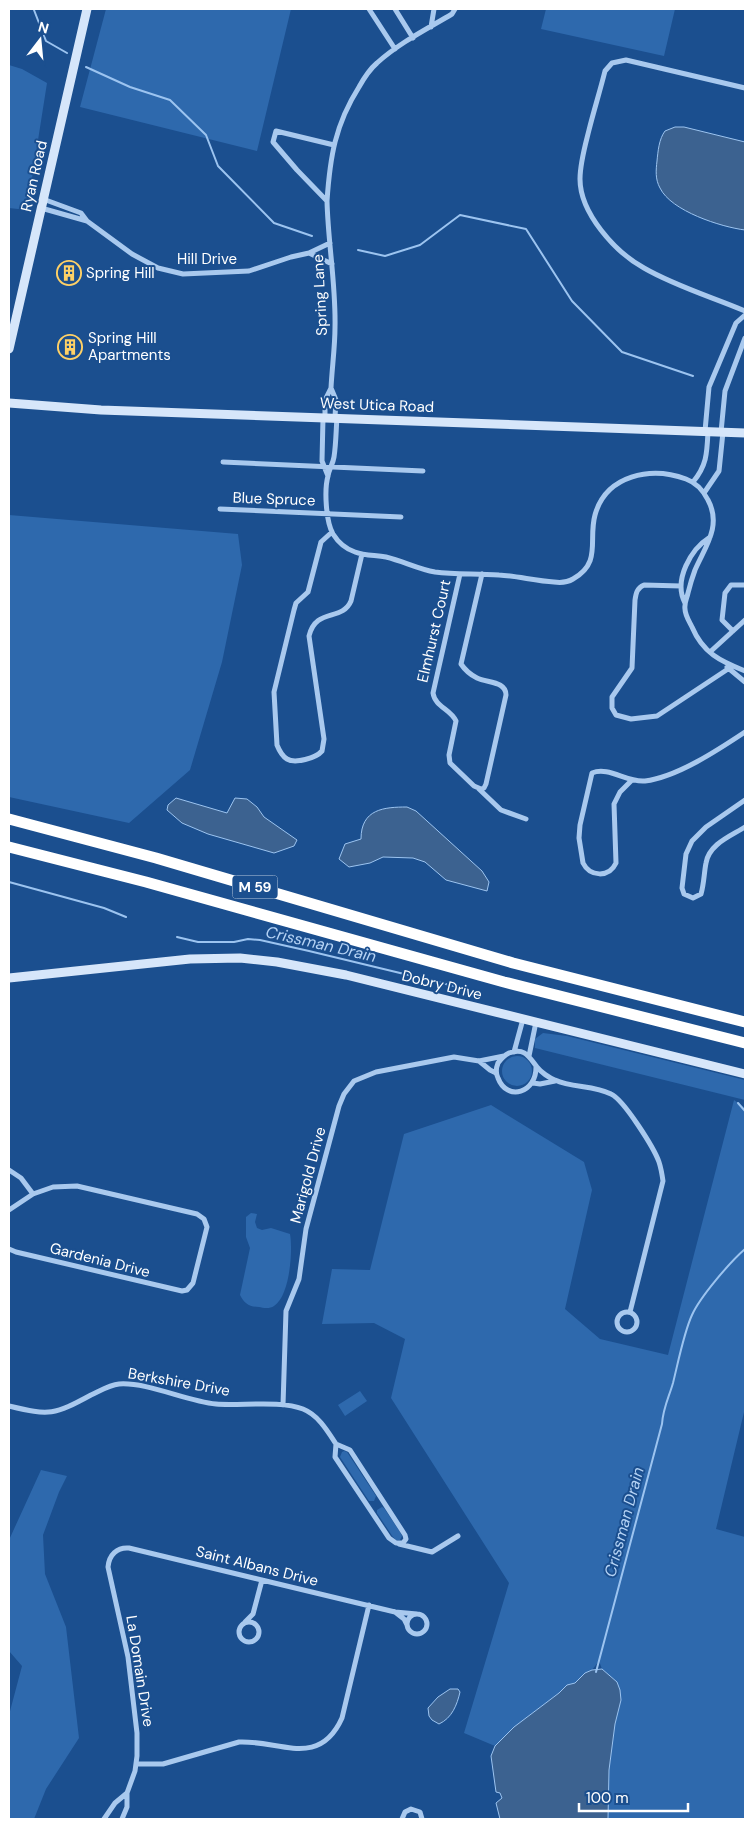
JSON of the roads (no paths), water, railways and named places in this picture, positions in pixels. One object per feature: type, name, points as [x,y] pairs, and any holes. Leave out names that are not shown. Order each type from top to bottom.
[{"type":"highway","name":"M 59","points":[[9,819],[146,855],[522,965],[714,1014],[745,1020]]},
{"type":"highway","name":"M 59","points":[[9,847],[146,882],[504,982],[745,1043]]},
{"type":"street","name":"Ryan Road","points":[[9,349],[87,9]]},
{"type":"street","points":[[370,9],[395,49]]},
{"type":"street","points":[[394,9],[413,38]]},
{"type":"street","points":[[431,27],[434,9]]},
{"type":"street","name":"Spring Lane","points":[[323,467],[325,400],[331,388],[335,327],[327,201],[336,132],[344,112],[361,83],[377,63],[395,49],[452,14],[455,9]]},
{"type":"street","points":[[694,482],[705,463],[709,387],[736,323],[745,313],[643,268],[619,249],[592,219],[580,187],[580,173],[585,146],[605,71],[612,63],[626,60],[745,88]]},
{"type":"street","points":[[327,201],[273,142],[276,132],[334,145]]},
{"type":"street","name":"Hill Drive","points":[[42,204],[87,221],[132,254],[158,268],[183,274],[249,271],[309,253],[330,243]]},
{"type":"street","name":"Hill Drive","points":[[42,204],[81,213],[87,221]]},
{"type":"street","points":[[309,253],[332,264]]},
{"type":"street","points":[[704,493],[719,471],[724,391],[745,338]]},
{"type":"street","name":"Spring Lane","points":[[328,476],[335,454],[336,400],[331,388]]},
{"type":"street","name":"West Utica Road","points":[[9,403],[101,410],[745,433]]},
{"type":"street","points":[[223,462],[423,471]]},
{"type":"street","points":[[323,467],[328,476],[328,514],[332,532],[343,545],[352,551],[387,557],[434,572],[482,574],[555,582],[572,580],[580,575],[590,563],[593,550],[595,515],[603,498],[616,484],[633,476],[647,474],[673,475],[694,482],[704,493],[712,507],[714,518],[713,530],[704,554],[693,574],[685,609],[694,632],[710,652],[724,663],[745,671]]},
{"type":"street","name":"Blue Spruce","points":[[220,509],[401,517]]},
{"type":"street","points":[[332,532],[323,539],[319,546],[308,592],[295,606],[274,688],[277,744],[280,752],[288,760],[294,761],[314,757],[321,753],[324,748],[309,636],[311,629],[317,622],[328,615],[348,608],[362,554]]},
{"type":"street","points":[[685,603],[682,597],[682,576],[692,555],[710,536]]},
{"type":"street","name":"Elmhurst Court","points":[[460,574],[432,694],[436,702],[452,714],[456,721],[449,756],[450,763],[501,810],[526,819]]},
{"type":"street","points":[[479,789],[484,788],[486,784],[506,695],[503,686],[478,679],[465,670],[461,664],[482,574]]},
{"type":"street","points":[[681,586],[644,585],[636,591],[632,668],[612,697],[611,705],[613,712],[626,719],[657,716],[728,669]]},
{"type":"street","points":[[733,631],[722,620],[724,593],[731,585],[745,585]]},
{"type":"street","points":[[710,652],[745,620]]},
{"type":"street","points":[[724,663],[728,669],[745,682]]},
{"type":"street","points":[[632,780],[620,792],[614,804],[616,863],[606,873],[593,873],[583,863],[579,838],[591,774],[593,772],[602,772],[632,780],[645,781],[676,772],[745,732]]},
{"type":"street","points":[[745,800],[706,827],[692,841],[686,854],[682,888],[684,894],[693,898],[701,894],[706,862],[710,852],[745,827]]},
{"type":"street","name":"Dobry Drive","points":[[9,978],[180,960],[240,958],[305,966],[745,1074]]},
{"type":"street","points":[[523,1019],[514,1052],[524,1053],[529,1056],[536,1022]]},
{"type":"street","name":"Marigold Drive","points":[[283,1405],[286,1311],[299,1279],[306,1229],[339,1106],[344,1094],[354,1082],[376,1072],[454,1058],[479,1061],[514,1052]]},
{"type":"street","points":[[496,1073],[498,1064],[504,1056]]},
{"type":"street","name":"Marigold Drive","points":[[529,1056],[536,1066],[556,1081]]},
{"type":"street","name":"Marigold Drive","points":[[479,1061],[496,1073],[501,1085],[512,1091],[524,1090],[534,1083],[540,1084],[556,1081],[610,1093],[619,1099],[651,1145],[659,1162],[663,1180],[630,1312]]},
{"type":"street","points":[[534,1083],[536,1066]]},
{"type":"street","points":[[9,1170],[21,1178],[33,1194],[9,1210]]},
{"type":"street","name":"Gardenia Drive","points":[[9,1249],[176,1291],[187,1290],[193,1283],[207,1227],[204,1219],[196,1214],[82,1187],[66,1186],[33,1194]]},
{"type":"street","name":"Marigold Drive","points":[[630,1312],[637,1319],[636,1327],[630,1332],[623,1331],[618,1326],[617,1319],[621,1313],[630,1312]]},
{"type":"street","name":"Berkshire Drive","points":[[9,1406],[31,1412],[52,1413],[110,1386],[121,1384],[137,1385],[215,1404],[283,1405],[300,1408],[309,1412],[321,1422],[336,1444],[350,1450],[415,1549]]},
{"type":"street","name":"Berkshire Drive","points":[[336,1444],[335,1457],[389,1538],[396,1543]]},
{"type":"street","points":[[396,1543],[415,1549],[434,1551],[458,1536]]},
{"type":"street","points":[[396,1543],[403,1543],[406,1537]]},
{"type":"street","name":"Saint Albans Drive","points":[[114,1553],[118,1549],[129,1548],[395,1612],[417,1614]]},
{"type":"street","name":"La Domain Drive","points":[[114,1553],[108,1567],[131,1675],[137,1733],[136,1764],[127,1793],[127,1807],[122,1819]]},
{"type":"street","points":[[254,1614],[240,1627],[239,1634],[242,1640],[248,1642],[257,1638],[259,1632],[254,1614],[262,1580]]},
{"type":"street","points":[[136,1764],[163,1764],[239,1742],[297,1750],[325,1740],[338,1726],[342,1718],[369,1605]]},
{"type":"street","points":[[395,1612],[404,1619],[407,1625],[413,1633],[419,1634],[425,1630],[427,1625],[426,1618],[417,1614],[411,1616],[407,1625]]},
{"type":"street","points":[[245,1623],[251,1622],[257,1626]]},
{"type":"street","name":"La Domain Drive","points":[[104,1819],[116,1803],[127,1793]]},
{"type":"street","points":[[402,1819],[405,1812],[411,1809],[417,1810],[422,1819]]},
{"type":"waterway","points":[[34,10],[46,41],[67,53]]},
{"type":"waterway","points":[[86,67],[130,87],[170,100],[206,135],[218,166],[274,223],[312,236]]},
{"type":"waterway","points":[[358,250],[385,256],[420,245],[460,215],[526,229],[572,301],[622,352],[693,376]]},
{"type":"waterway","name":"Crissman Drain","points":[[9,882],[104,908],[126,917]]},
{"type":"waterway","name":"Crissman Drain","points":[[177,937],[198,942],[260,940],[458,987]]},
{"type":"waterway","name":"Crissman Drain","points":[[738,1103],[745,1111]]},
{"type":"waterway","name":"Crissman Drain","points":[[596,1672],[689,1322],[708,1290],[745,1249]]},
{"type":"place","name":"Spring Hill","points":[[69,273]]},
{"type":"place","name":"Spring Hill Apartments","points":[[70,347]]}]
